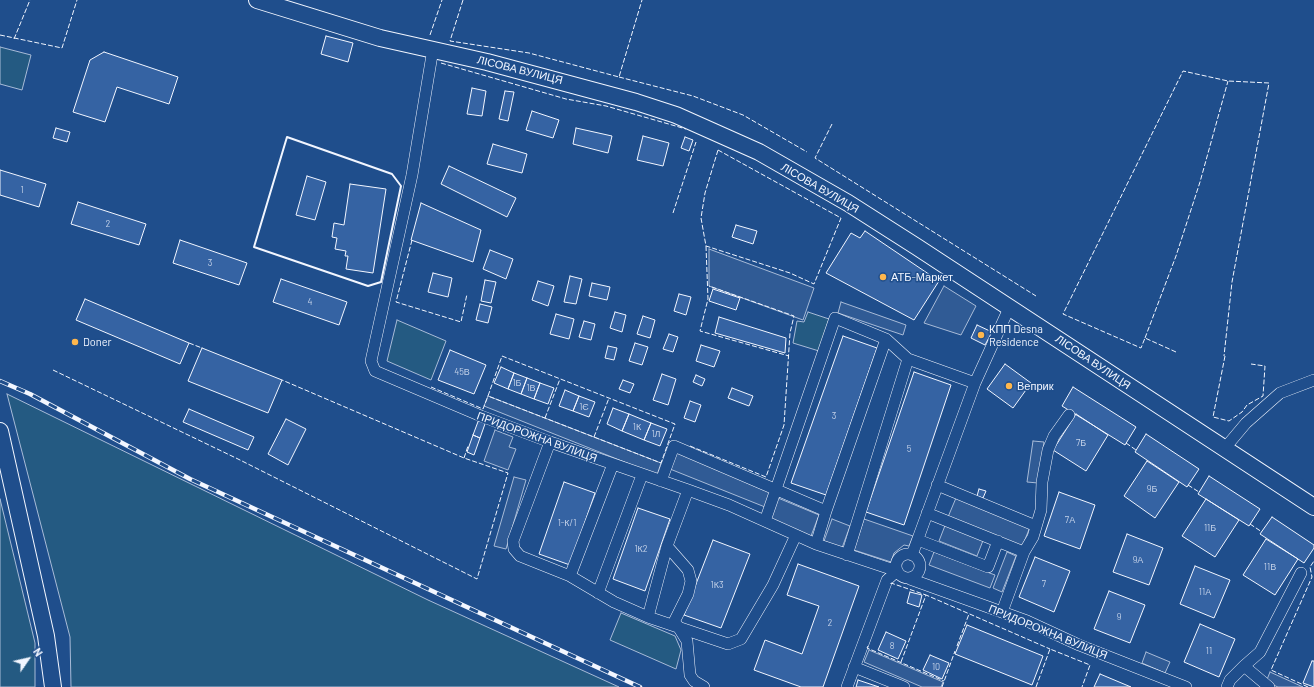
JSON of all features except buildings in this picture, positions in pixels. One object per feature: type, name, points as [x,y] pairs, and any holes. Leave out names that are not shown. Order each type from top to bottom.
[{"type":"main road","name":"ЛІСОВА ВУЛИЦЯ","points":[[257,0],[380,38],[433,48],[549,77],[636,102],[710,129],[759,152],[848,203],[1010,306],[1314,507]]},
{"type":"main road","points":[[0,431],[46,636],[53,687]]},
{"type":"street","name":"ПРИДОРОЖНА ВУЛИЦЯ","points":[[433,48],[412,174],[371,361],[378,374],[550,442],[688,490],[765,521],[816,544],[897,572]]},
{"type":"street","points":[[912,555],[975,383],[1010,306]]},
{"type":"street","points":[[765,521],[835,318],[886,339],[908,359],[975,383]]},
{"type":"street","points":[[816,544],[826,511],[886,339]]},
{"type":"street","points":[[847,555],[908,359]]},
{"type":"street","points":[[1225,448],[1246,423],[1280,392],[1306,381],[1314,380]]},
{"type":"street","points":[[1002,612],[1024,552],[1032,537],[1041,510],[1046,458],[1054,436],[1069,415]]},
{"type":"street","points":[[550,442],[513,541],[514,549],[520,556],[570,576],[598,593],[648,617],[728,644],[741,639],[773,585],[796,535]]},
{"type":"street","points":[[661,481],[674,446],[826,511]]},
{"type":"street","points":[[570,576],[613,464]]},
{"type":"street","points":[[598,593],[642,475]]},
{"type":"street","points":[[937,485],[1036,526]]},
{"type":"street","points":[[648,617],[667,546],[688,490]]},
{"type":"street","points":[[927,513],[1024,552]]},
{"type":"street","points":[[918,540],[988,568],[998,541]]},
{"type":"street","points":[[667,546],[688,570],[691,581],[688,594],[675,625]]},
{"type":"street","points":[[907,554],[912,555],[918,559],[920,567],[917,574],[910,579],[902,577],[897,572],[896,564],[900,557],[907,554]]},
{"type":"street","points":[[846,687],[887,580],[897,572]]},
{"type":"street","points":[[1227,687],[1230,680],[1260,652],[1301,573]]},
{"type":"street","name":"ПРИДОРОЖНА ВУЛИЦЯ","points":[[910,579],[1027,621],[1079,645],[1186,687]]},
{"type":"street","points":[[675,625],[687,641],[690,675],[694,681],[704,687]]},
{"type":"street","points":[[1244,666],[1269,687]]},
{"type":"street","points":[[854,667],[904,687]]},
{"type":"shaded area","points":[[0,47],[31,55],[22,90],[0,84]]},
{"type":"shaded area","points":[[709,249],[814,288],[803,320],[709,286]]},
{"type":"shaded area","points":[[944,286],[976,306],[961,335],[924,323]]},
{"type":"shaded area","points":[[841,302],[906,325],[903,335],[838,313]]},
{"type":"shaded area","points":[[808,312],[829,319],[819,351],[793,343],[797,321],[804,322]]},
{"type":"shaded area","points":[[397,320],[446,341],[431,380],[387,361]]},
{"type":"shaded area","points":[[7,394],[428,600],[619,687],[71,687],[70,637]]},
{"type":"shaded area","points":[[488,396],[661,463],[657,475],[484,406]]},
{"type":"shaded area","points":[[495,430],[513,437],[509,447],[516,449],[508,470],[484,461]]},
{"type":"shaded area","points":[[1033,441],[1044,442],[1038,483],[1027,482]]},
{"type":"shaded area","points":[[677,451],[772,489],[765,507],[670,469]]},
{"type":"shaded area","points":[[514,477],[526,480],[506,549],[494,546]]},
{"type":"shaded area","points":[[778,498],[819,515],[811,536],[770,519]]},
{"type":"shaded area","points":[[956,498],[1030,527],[1022,547],[948,517]]},
{"type":"shaded area","points":[[0,499],[35,643],[35,687],[0,687]]},
{"type":"shaded area","points":[[832,519],[850,526],[842,548],[824,541]]},
{"type":"shaded area","points":[[864,519],[913,536],[909,546],[904,545],[894,553],[891,562],[854,550]]},
{"type":"shaded area","points":[[946,523],[984,538],[977,556],[939,541]]},
{"type":"shaded area","points":[[934,552],[995,575],[990,588],[929,565]]},
{"type":"shaded area","points":[[1007,552],[1016,556],[1002,592],[993,588]]},
{"type":"shaded area","points":[[621,613],[675,636],[681,650],[676,669],[610,640]]},
{"type":"shaded area","points":[[869,650],[943,682],[941,687],[922,687],[864,662]]},
{"type":"shaded area","points":[[1146,652],[1170,662],[1165,673],[1142,663]]},
{"type":"shaded area","points":[[1270,672],[1303,687],[1278,687],[1266,682]]},
{"type":"railway","points":[[0,381],[30,394],[190,479],[640,687]]},
{"type":"fence","points":[[14,39],[30,0]]},
{"type":"fence","points":[[0,35],[62,48],[77,0]]},
{"type":"fence","points":[[430,35],[442,0]]},
{"type":"fence","points":[[463,0],[450,41],[529,53],[619,77],[642,0]]},
{"type":"fence","points":[[441,63],[566,99],[606,106],[686,129]]},
{"type":"fence","points":[[1176,352],[1145,338],[1141,348],[1063,314],[1183,71],[1228,81],[1269,83],[1232,282],[1224,356]]},
{"type":"fence","points":[[619,77],[693,96],[743,115],[807,152]]},
{"type":"fence","points":[[1145,338],[1176,256],[1200,182],[1228,81]]},
{"type":"fence","points":[[832,124],[815,158],[1036,296]]},
{"type":"fence","points":[[673,213],[696,142]]},
{"type":"fence","points":[[718,150],[841,218],[814,284],[790,273],[706,246],[701,218],[705,193],[718,150]]},
{"type":"fence","points":[[412,240],[396,302],[461,322],[467,294]]},
{"type":"fence","points":[[706,246],[708,299],[700,331],[789,356]]},
{"type":"fence","points":[[690,446],[766,477],[784,425],[790,333],[794,316],[709,286]]},
{"type":"fence","points":[[189,343],[202,348]]},
{"type":"fence","points":[[502,356],[675,424],[661,463],[488,396],[502,356]]},
{"type":"fence","points":[[1225,356],[1213,417],[1229,421],[1242,412],[1247,405],[1263,396],[1265,366],[1251,364]]},
{"type":"fence","points":[[53,370],[238,459],[477,579],[508,473],[464,458],[282,380]]},
{"type":"fence","points":[[545,418],[560,379]]},
{"type":"fence","points":[[431,387],[483,409],[488,396]]},
{"type":"fence","points":[[594,437],[609,398]]},
{"type":"fence","points":[[1126,443],[1136,450]]},
{"type":"fence","points":[[464,458],[468,446]]},
{"type":"fence","points":[[1188,485],[1199,492]]},
{"type":"fence","points":[[1250,524],[1262,532]]},
{"type":"fence","points":[[1308,687],[1271,670],[1312,577],[1310,567],[1314,561]]},
{"type":"fence","points":[[891,584],[926,595]]},
{"type":"fence","points":[[901,662],[926,595],[1050,649]]},
{"type":"fence","points":[[957,646],[969,614]]},
{"type":"fence","points":[[868,646],[867,648],[944,681]]},
{"type":"fence","points":[[1036,687],[1050,649],[1090,665],[1082,687]]},
{"type":"fence","points":[[942,687],[955,651]]},
{"type":"wall","points":[[287,137],[392,174],[401,186],[381,282],[368,286],[254,247],[287,137]]},
{"type":"place","name":"АТБ-Маркет","points":[[883,277]]},
{"type":"place","name":"КПП Desna Residence","points":[[981,335]]},
{"type":"place","name":"Doner","points":[[75,342]]},
{"type":"place","name":"Веприк","points":[[1009,386]]}]
